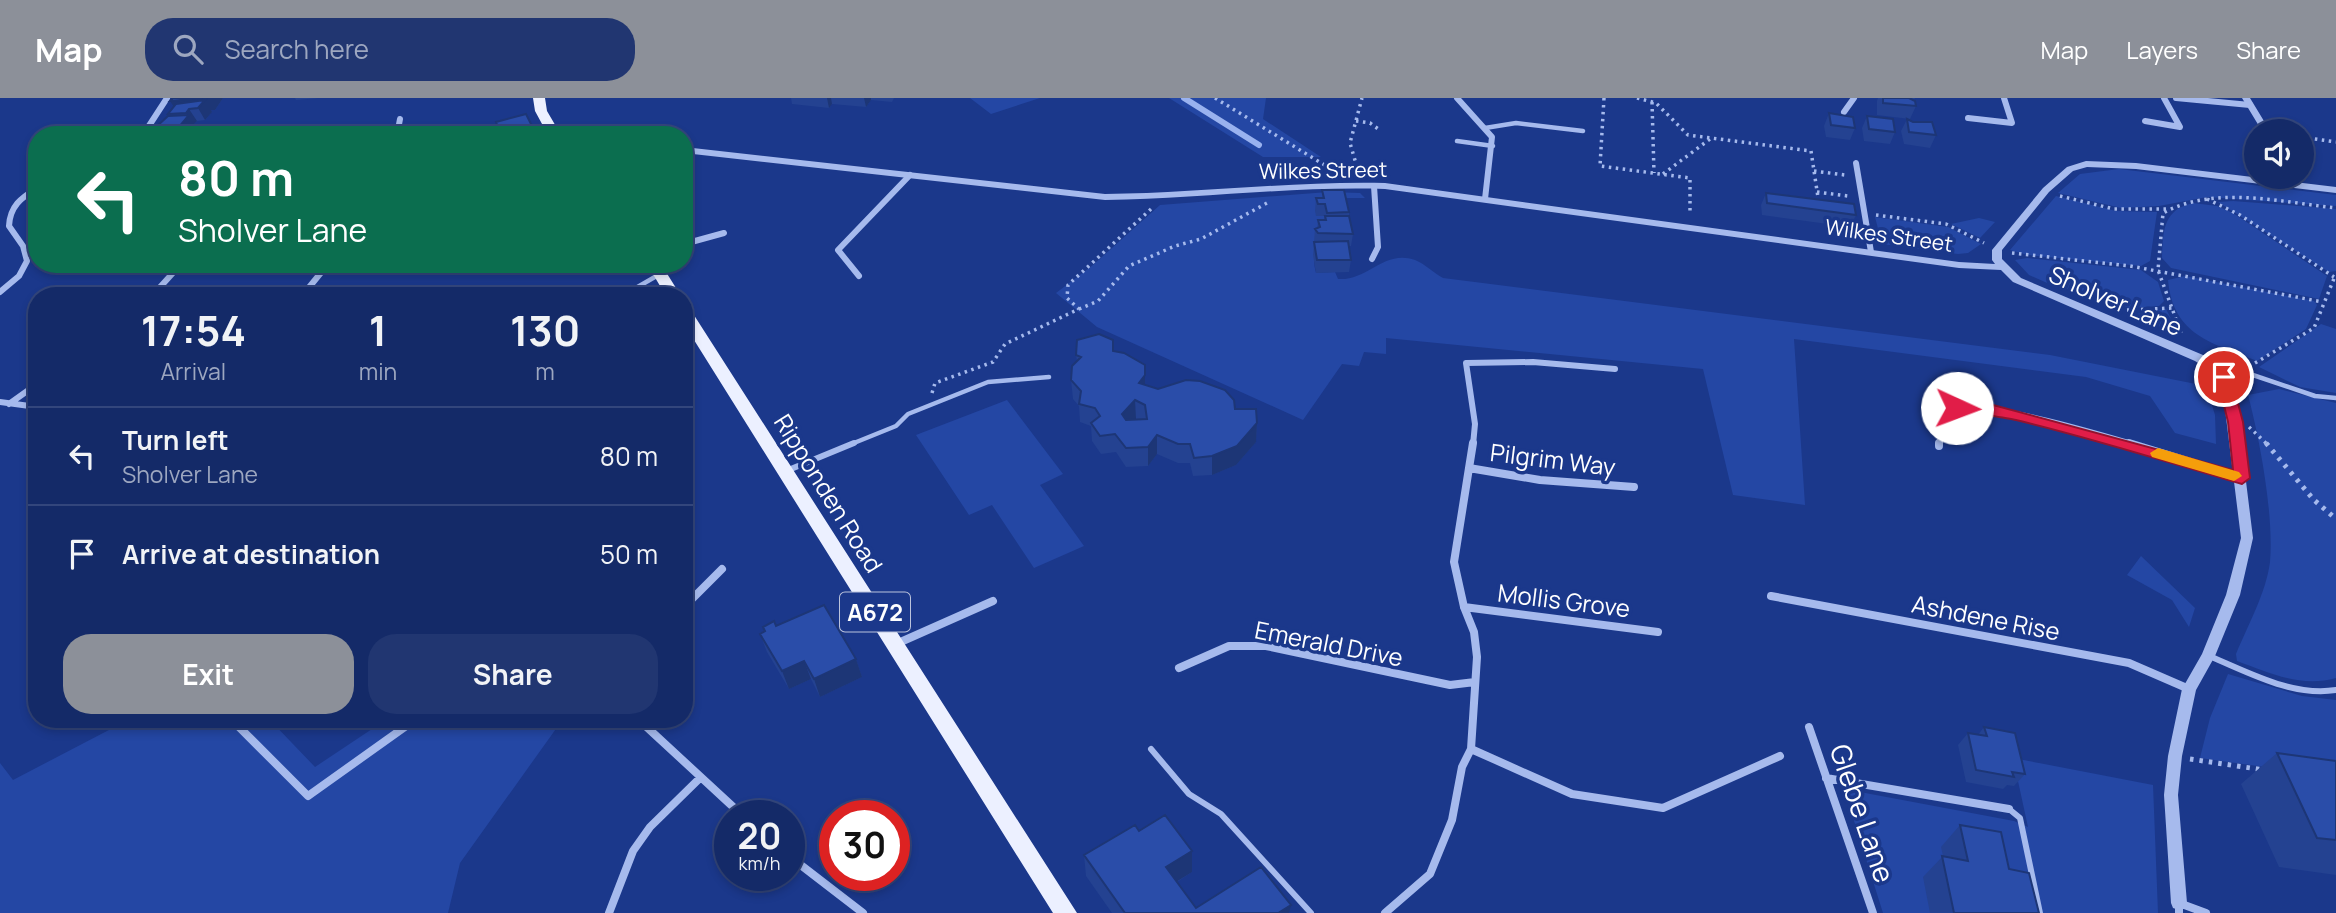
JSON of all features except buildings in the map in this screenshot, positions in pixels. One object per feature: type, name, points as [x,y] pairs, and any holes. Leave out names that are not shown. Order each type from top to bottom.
[{"type":"main road","points":[[539,98],[541,111],[550,126]]},
{"type":"main road","name":"Ripponden Road","points":[[693,326],[1066,913]]},
{"type":"street","points":[[149,126],[167,98]]},
{"type":"street","points":[[1457,98],[1492,137],[1485,199]]},
{"type":"street","points":[[1844,112],[1854,98]]},
{"type":"street","points":[[1968,118],[2012,123],[2004,98]]},
{"type":"street","points":[[2145,121],[2180,127],[2164,98]]},
{"type":"street","points":[[2176,98],[2248,102],[2259,119]]},
{"type":"street","points":[[399,126],[400,119]]},
{"type":"street","name":"Wilkes Street","points":[[693,151],[1105,197],[1161,198],[1276,189],[1374,186],[1959,265],[2003,267]]},
{"type":"street","points":[[1856,163],[1871,252]]},
{"type":"street","points":[[2003,267],[1997,260],[1997,250],[2046,190],[2070,169],[2086,164],[2109,163],[2244,176]]},
{"type":"street","points":[[859,276],[838,250],[910,175]]},
{"type":"street","points":[[2314,185],[2336,190]]},
{"type":"street","points":[[1372,259],[1378,247],[1374,186]]},
{"type":"street","points":[[0,292],[22,273],[28,258],[26,246],[9,226],[9,218],[12,207],[28,195]]},
{"type":"street","points":[[0,219],[9,218]]},
{"type":"street","points":[[693,242],[724,233]]},
{"type":"street","name":"Sholver Lane","points":[[2003,267],[2028,286],[2189,354],[2224,377]]},
{"type":"street","points":[[163,287],[174,273]]},
{"type":"street","points":[[309,287],[321,273]]},
{"type":"street","points":[[1385,913],[1430,874],[1452,820],[1462,767],[1471,749],[1475,682],[1474,632],[1464,607],[1454,562],[1475,424],[1466,363],[1533,362],[1615,369]]},
{"type":"street","points":[[2206,913],[2179,908],[2171,795],[2175,756],[2189,689],[2208,656],[2242,567],[2247,538],[2235,422],[2224,377]]},
{"type":"street","points":[[9,404],[28,390]]},
{"type":"street","points":[[0,402],[28,406]]},
{"type":"street","points":[[1939,446],[1942,422],[1949,411],[1964,406],[1982,407],[2078,430],[2242,478]]},
{"type":"street","name":"Pilgrim Way","points":[[1469,468],[1540,481],[1634,488]]},
{"type":"street","points":[[693,598],[722,569]]},
{"type":"street","name":"Ashdene Rise","points":[[1771,596],[2129,663],[2189,689]]},
{"type":"street","points":[[896,644],[993,601]]},
{"type":"street","name":"Mollis Grove","points":[[1464,607],[1658,632]]},
{"type":"street","name":"Emerald Drive","points":[[1179,667],[1229,646],[1266,646],[1450,685],[1475,682]]},
{"type":"street","name":"Glebe Lane","points":[[1809,727],[1873,913]]},
{"type":"street","points":[[240,728],[308,796],[403,728]]},
{"type":"street","points":[[648,728],[725,800]]},
{"type":"street","points":[[1471,749],[1572,794],[1663,808],[1780,756]]},
{"type":"street","points":[[609,913],[633,851],[650,827],[701,778]]},
{"type":"street","points":[[1826,778],[2009,810]]},
{"type":"street","points":[[805,869],[859,912]]},
{"type":"lane","points":[[1485,128],[1517,123],[1583,131]]},
{"type":"lane","points":[[1457,141],[1493,146]]},
{"type":"lane","points":[[634,287],[652,273]]},
{"type":"lane","points":[[2224,377],[2241,371],[2315,396],[2336,398]]},
{"type":"lane","points":[[786,471],[896,426],[908,414],[988,382],[1049,377]]},
{"type":"lane","points":[[2208,656],[2284,685],[2328,692],[2336,690]]},
{"type":"lane","points":[[1151,749],[1189,794],[1221,814],[1311,913]]},
{"type":"lane","points":[[2009,810],[2020,817],[2040,913]]},
{"type":"path","points":[[1214,98],[1331,169],[1344,171]]},
{"type":"path","points":[[1362,98],[1350,144],[1357,174],[1377,178],[1374,186]]},
{"type":"path","points":[[1604,98],[1600,166],[1689,178],[1690,227]]},
{"type":"path","points":[[1637,98],[1652,102],[1688,135],[1811,151],[1820,212]]},
{"type":"path","points":[[1652,102],[1654,173]]},
{"type":"path","points":[[1356,121],[1370,123],[1381,131]]},
{"type":"path","points":[[1663,174],[1710,139]]},
{"type":"path","points":[[2314,139],[2336,142]]},
{"type":"path","points":[[1814,171],[1858,176]]},
{"type":"path","points":[[931,395],[934,383],[993,362],[1005,344],[1098,301],[1129,266],[1175,246],[1200,239],[1279,197],[1276,189]]},
{"type":"path","points":[[2046,190],[2114,209],[2169,209]]},
{"type":"path","points":[[1817,192],[1861,197]]},
{"type":"path","points":[[1079,309],[1067,298],[1068,285],[1161,198]]},
{"type":"path","points":[[2206,199],[2234,211],[2335,277],[2314,328],[2241,371]]},
{"type":"path","points":[[2189,354],[2158,270],[2163,213],[2175,204],[2206,199],[2336,208]]},
{"type":"path","points":[[1819,202],[1830,204]]},
{"type":"path","points":[[1864,214],[1947,224],[1997,250],[2029,257],[2071,259],[2158,270],[2323,302]]},
{"type":"path","points":[[2091,312],[2172,307]]},
{"type":"path","points":[[2235,422],[2255,430],[2314,499],[2336,519]]},
{"type":"path","points":[[2175,756],[2271,771]]},
{"type":"shaded area","points":[[970,98],[1040,98],[991,114]]},
{"type":"shaded area","points":[[1169,98],[1266,98],[1263,119],[1321,157],[1263,157]]},
{"type":"shaded area","points":[[2119,169],[2244,184],[2244,189],[2286,189],[2336,195],[2336,206],[2207,197],[2159,206],[2121,208],[2058,193],[2080,174]]},
{"type":"shaded area","points":[[1328,192],[1360,193],[1365,198],[1332,198],[1316,216],[1324,216],[1324,223],[1314,255],[1316,273],[1335,272],[1338,279],[1349,278],[1385,262],[1404,258],[1419,262],[1443,278],[2050,355],[2206,386],[2215,415],[2216,444],[2175,433],[2150,396],[2086,377],[1794,339],[1805,505],[1733,495],[1703,369],[1386,338],[1386,354],[1364,352],[1359,366],[1342,364],[1303,420],[1097,327],[1056,293],[1093,265],[1160,205]]},
{"type":"shaded area","points":[[2056,196],[2116,211],[2157,212],[2150,261],[2141,266],[2028,255],[2010,250]]},
{"type":"shaded area","points":[[2218,202],[2336,209],[2336,271],[2329,272]]},
{"type":"shaded area","points":[[2193,203],[2217,206],[2233,213],[2327,276],[2319,299],[2171,268],[2162,258],[2164,230],[2170,216],[2183,206]]},
{"type":"shaded area","points":[[1875,217],[1948,227],[1981,244],[1968,253],[1958,254],[1882,244]]},
{"type":"shaded area","points":[[1979,218],[1995,222],[1980,238],[1951,224]]},
{"type":"shaded area","points":[[2027,258],[2141,270],[2158,282],[2164,301],[2159,306],[2129,308],[2109,299],[2054,286],[2029,275],[2015,260]]},
{"type":"shaded area","points":[[2185,276],[2314,301],[2317,305],[2306,329],[2257,361],[2211,342],[2187,325],[2171,299],[2168,280]]},
{"type":"shaded area","points":[[2166,309],[2178,332],[2174,335],[2137,314]]},
{"type":"shaded area","points":[[2321,324],[2336,329],[2336,393],[2300,387],[2259,367]]},
{"type":"shaded area","points":[[2279,389],[2336,403],[2336,678],[2323,681],[2286,678],[2237,661],[2236,654],[2268,574],[2271,543],[2265,478],[2248,395]]},
{"type":"shaded area","points":[[1007,400],[1063,474],[1040,485],[1084,546],[1034,568],[992,505],[969,515],[916,435]]},
{"type":"shaded area","points":[[2141,556],[2195,608],[2189,627],[2172,600],[2127,575]]},
{"type":"shaded area","points":[[2228,674],[2302,696],[2336,700],[2336,777],[2200,758],[2210,718]]},
{"type":"shaded area","points":[[113,728],[278,728],[315,767],[374,728],[557,728],[460,863],[448,913],[0,913],[0,763],[13,780]]},
{"type":"shaded area","points":[[2013,758],[2153,785],[2158,913],[1883,913],[1844,789],[2014,821],[2028,827]]},
{"type":"waterway","points":[[1184,98],[1259,145]]},
{"type":"slow traffic","points":[[2158,453],[2234,476]]},
{"type":"route","points":[[1957,408],[1982,407],[2078,430],[2242,478],[2235,422],[2228,384],[2224,377]]}]
